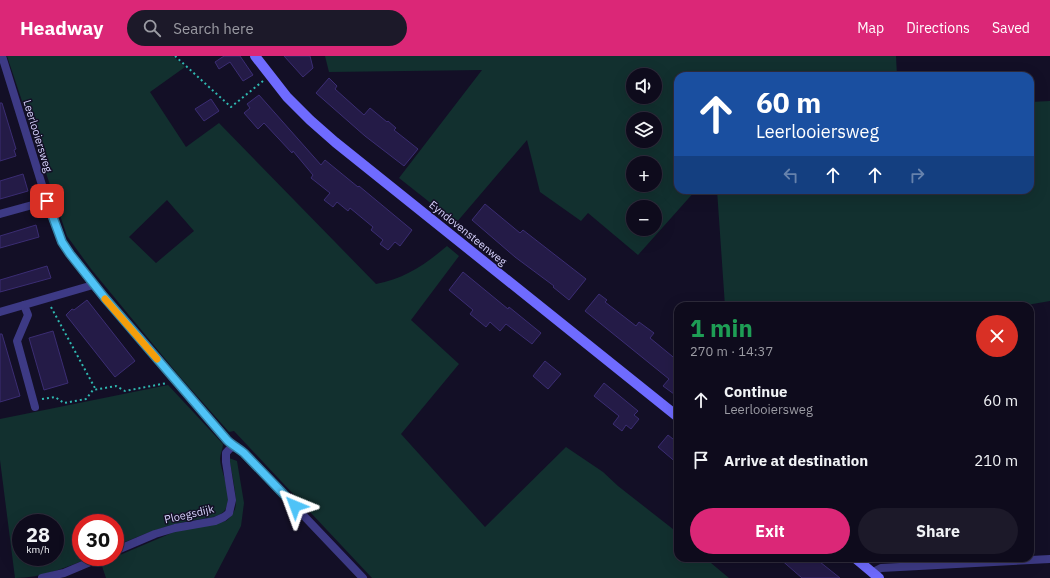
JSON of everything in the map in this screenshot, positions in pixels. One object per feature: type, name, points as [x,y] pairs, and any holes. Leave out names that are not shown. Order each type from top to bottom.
[{"type":"street","name":"Leerlooiersweg","points":[[2,56],[47,201],[62,242],[94,285],[176,382],[234,447]]},
{"type":"street","name":"Eyndovensteenweg","points":[[255,56],[286,97],[340,146],[674,413]]},
{"type":"street","points":[[0,214],[47,201]]},
{"type":"street","points":[[0,312],[94,285]]},
{"type":"street","points":[[24,305],[28,315],[17,341],[34,404]]},
{"type":"street","points":[[234,447],[239,448],[244,453],[363,578]]},
{"type":"street","name":"Ploegsdijk","points":[[124,547],[168,530],[215,521],[229,513],[232,500],[226,453],[230,448],[234,447]]},
{"type":"street","points":[[1034,560],[1050,559]]},
{"type":"street","points":[[860,562],[876,575],[881,568],[994,562]]},
{"type":"street","points":[[42,578],[64,573],[81,566]]},
{"type":"path","points":[[175,56],[231,107],[270,76]]},
{"type":"path","points":[[48,298],[57,320],[96,390]]},
{"type":"path","points":[[34,404],[55,397],[64,403],[86,399],[93,390],[116,386],[125,391],[176,382]]},
{"type":"green space","points":[[7,56],[173,56],[185,67],[150,92],[186,147],[219,123],[376,284],[405,275],[431,259],[447,246],[459,256],[411,320],[459,364],[401,434],[485,527],[566,447],[603,472],[618,486],[674,530],[674,562],[710,562],[729,578],[372,578],[234,431],[229,432],[180,377],[91,269],[67,236]],"holes":[[[167,200],[194,231],[156,263],[129,237]]]},
{"type":"green space","points":[[325,56],[896,56],[897,72],[674,72],[674,194],[692,194],[662,228],[662,200],[626,200],[626,236],[655,236],[638,255],[588,213],[581,221],[540,192],[527,140],[456,223],[399,178],[482,70],[329,72]]},
{"type":"green space","points":[[1050,101],[1050,301],[1034,304],[1034,302],[725,302],[717,194],[1034,194],[1034,102]]},
{"type":"green space","points":[[168,385],[223,444],[220,459],[227,489],[228,502],[223,512],[216,516],[160,528],[124,543],[124,514],[72,514],[72,565],[45,574],[25,578],[15,578],[13,566],[64,566],[64,514],[12,514],[12,554],[0,460],[0,419]]},
{"type":"green space","points":[[229,458],[237,461],[244,503],[241,526],[214,578],[106,578],[102,566],[124,566],[124,553],[174,532],[226,521],[229,519],[235,509],[235,491]]},
{"type":"building","points":[[224,56],[240,56],[253,75],[243,81],[230,62],[219,69],[215,62]]},
{"type":"building","points":[[284,56],[310,56],[313,68],[303,77]]},
{"type":"building","points":[[329,78],[337,86],[335,89],[364,115],[370,108],[387,122],[388,121],[396,128],[394,130],[418,149],[404,166],[365,136],[316,93]]},
{"type":"building","points":[[259,95],[321,165],[325,160],[412,230],[400,246],[395,242],[388,250],[380,244],[383,240],[371,230],[373,227],[350,208],[348,211],[337,202],[333,207],[324,200],[330,193],[311,178],[313,175],[293,151],[292,153],[264,123],[258,129],[244,113],[250,108],[247,104]]},
{"type":"building","points":[[211,99],[219,111],[204,121],[195,109]]},
{"type":"building","points":[[0,103],[2,103],[16,149],[14,150],[16,156],[0,161]]},
{"type":"building","points":[[23,174],[28,191],[0,199],[0,181]]},
{"type":"building","points":[[485,204],[520,233],[523,230],[586,279],[569,300],[553,287],[554,286],[515,257],[472,220]]},
{"type":"building","points":[[36,225],[39,237],[0,248],[0,236]]},
{"type":"building","points":[[47,266],[51,278],[0,292],[0,280]]},
{"type":"building","points":[[463,272],[508,309],[509,307],[541,333],[532,344],[506,324],[500,331],[490,322],[486,327],[470,314],[473,310],[449,290]]},
{"type":"building","points":[[599,294],[607,300],[605,302],[636,326],[639,322],[654,333],[650,338],[674,358],[674,394],[663,386],[669,379],[585,311]]},
{"type":"building","points":[[87,300],[135,361],[115,377],[66,315],[72,309],[74,310]]},
{"type":"building","points":[[53,331],[68,383],[44,390],[29,338]]},
{"type":"building","points":[[0,334],[2,334],[20,396],[0,402]]},
{"type":"building","points":[[545,361],[561,374],[548,389],[533,376]]},
{"type":"building","points":[[604,383],[638,411],[634,415],[639,419],[631,429],[626,425],[622,431],[613,424],[619,416],[594,396]]},
{"type":"building","points":[[668,435],[674,440],[674,461],[658,447]]},
{"type":"building","points":[[784,562],[820,562],[840,578],[802,578]]},
{"type":"slow traffic","points":[[105,299],[157,359]]},
{"type":"route","points":[[47,201],[62,242],[94,285],[183,391],[227,440],[234,447],[239,448],[295,506]]}]
